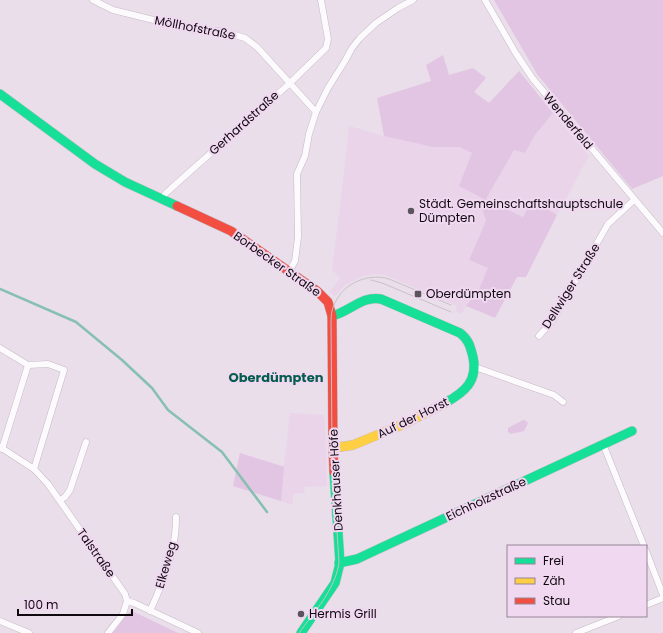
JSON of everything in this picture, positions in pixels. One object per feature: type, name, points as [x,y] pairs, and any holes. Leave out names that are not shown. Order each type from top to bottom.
[{"type":"street","name":"Möllhofstraße","points":[[93,0],[113,10],[180,27],[194,30],[221,31],[245,38],[257,47],[316,112]]},
{"type":"street","name":"Gerhardstraße","points":[[162,200],[165,194],[289,84],[326,48],[328,39],[321,0]]},
{"type":"street","points":[[290,270],[295,261],[298,237],[297,174],[305,156],[309,134],[316,112],[352,48],[360,38],[376,23],[413,0]]},
{"type":"street","name":"Wenderfeld","points":[[485,0],[526,70],[663,233]]},
{"type":"street","name":"Borbecker Straße","points":[[0,94],[95,164],[125,182],[231,231],[246,240],[290,270],[325,298],[331,308],[332,316]]},
{"type":"street","name":"Dellwiger Straße","points":[[539,336],[553,320],[608,224],[634,200]]},
{"type":"street","points":[[332,316],[344,313],[368,298],[381,299],[460,333],[470,344],[476,367],[554,395],[563,402]]},
{"type":"street","name":"Denkhauser Höfe","points":[[301,633],[335,583],[340,563],[333,448],[332,316]]},
{"type":"street","points":[[0,348],[28,365],[48,364],[64,370],[34,469]]},
{"type":"street","name":"Talstraße","points":[[28,365],[1,448],[34,469],[48,484],[125,594],[127,601]]},
{"type":"street","name":"Auf der Horst","points":[[333,448],[353,445],[404,424],[456,397],[469,385],[476,367]]},
{"type":"street","name":"Eichholzstraße","points":[[340,563],[357,560],[632,431]]},
{"type":"street","points":[[60,500],[66,496],[70,490],[86,442]]},
{"type":"street","points":[[603,444],[644,545]]},
{"type":"street","name":"Elkeweg","points":[[150,611],[163,583],[173,544],[176,517]]},
{"type":"street","points":[[647,554],[663,596],[647,604]]},
{"type":"street","points":[[108,633],[123,614],[127,601],[198,633]]},
{"type":"street","points":[[576,633],[616,617]]},
{"type":"street","points":[[0,621],[29,633]]},
{"type":"shaded area","points":[[494,0],[663,0],[663,176],[632,189],[537,74]]},
{"type":"shaded area","points":[[443,55],[449,75],[473,68],[486,78],[474,92],[489,103],[519,71],[553,113],[535,135],[525,153],[514,150],[486,199],[523,217],[533,200],[557,215],[526,277],[517,277],[495,318],[466,306],[479,289],[488,268],[469,260],[486,221],[480,202],[482,198],[459,186],[472,153],[459,147],[433,147],[384,136],[377,98],[431,81],[426,65]]},
{"type":"shaded area","points":[[553,113],[589,156],[557,215],[533,200],[524,217],[486,199],[514,150],[525,153],[535,135]]},
{"type":"shaded area","name":"Städt. Gemeinschaftshauptschule Dümpten","points":[[349,126],[384,136],[433,147],[459,147],[472,153],[482,198],[480,202],[486,221],[469,260],[488,268],[479,289],[462,314],[455,311],[457,306],[385,275],[376,274],[363,276],[345,285],[335,296],[330,292],[340,278],[332,270]]},
{"type":"shaded area","points":[[290,413],[323,415],[325,418],[327,486],[304,487],[305,493],[293,494],[293,505],[233,486],[240,453],[284,466]]},
{"type":"shaded area","points":[[523,420],[528,423],[524,431],[511,434],[508,432],[508,428]]},
{"type":"shaded area","points":[[240,453],[284,467],[281,501],[233,486]]},
{"type":"shaded area","points":[[132,611],[178,633],[113,633],[129,612]]},
{"type":"waterway","points":[[0,289],[76,322],[122,360],[152,388],[168,410],[222,452],[267,512]]},
{"type":"tram line","points":[[299,633],[329,591],[337,573],[339,563],[332,448],[331,322],[332,311],[335,303],[340,294],[352,284],[366,278],[382,277],[451,305]]},
{"type":"tram line","points":[[371,280],[382,283],[451,312]]},
{"type":"traffic: fast","points":[[0,94],[95,164],[125,182],[177,206]]},
{"type":"traffic: fast","points":[[332,316],[368,299],[374,298],[381,299],[460,333],[470,346],[473,357],[474,373],[472,379],[464,390],[459,395],[445,403]]},
{"type":"traffic: fast","points":[[339,563],[357,559],[632,431]]},
{"type":"traffic: fast","points":[[301,633],[335,583],[340,563],[334,472]]},
{"type":"traffic: slow","points":[[333,448],[353,445],[404,424],[445,403]]},
{"type":"traffic: jam","points":[[177,206],[231,231],[317,291],[328,302],[332,316],[334,472]]},
{"type":"place","name":"Städt. Gemeinschaftshauptschule Dümpten","points":[[411,211]]},
{"type":"place","name":"Oberdümpten","points":[[418,294]]},
{"type":"place","name":"Hermis Grill","points":[[301,614]]},
{"type":"district","name":"Oberdümpten","points":[[276,377]]}]
